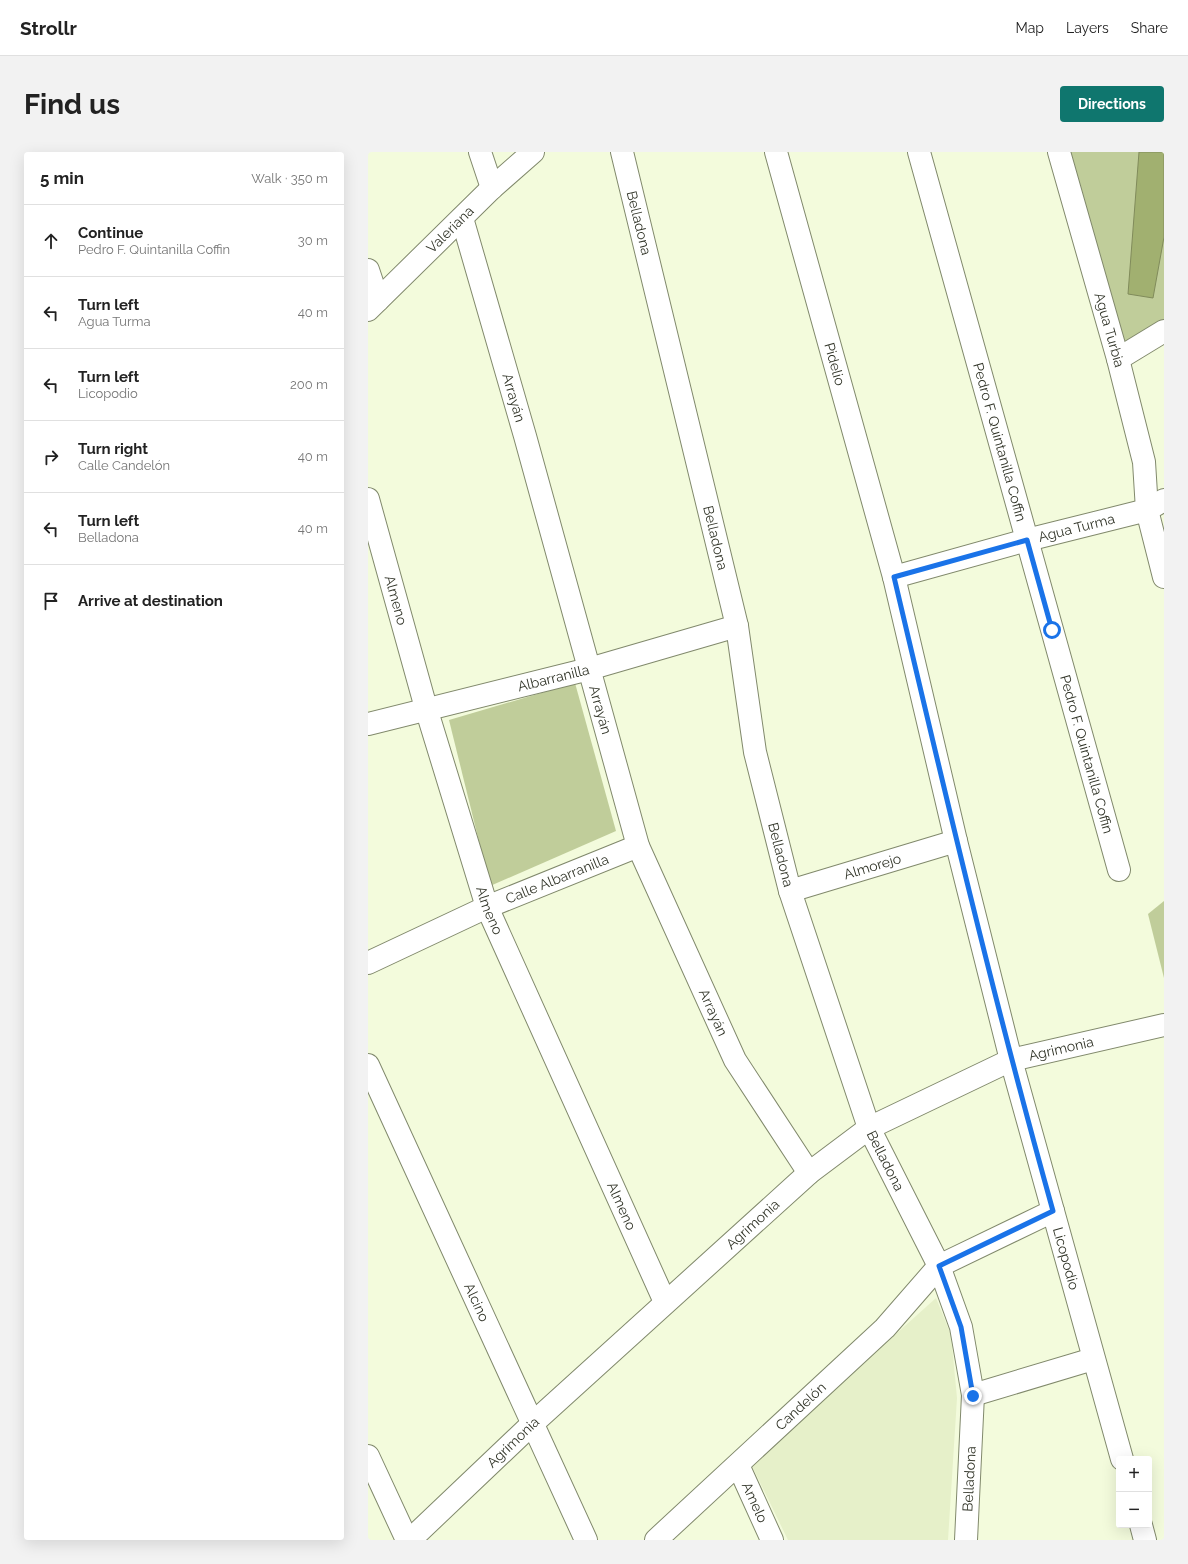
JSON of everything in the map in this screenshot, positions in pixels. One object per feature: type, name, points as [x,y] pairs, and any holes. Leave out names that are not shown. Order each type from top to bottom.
[{"type":"street","points":[[480,152],[492,188]]},
{"type":"street","name":"Valeriana","points":[[373,305],[492,188],[533,152]]},
{"type":"street","name":"Belladona","points":[[622,152],[737,626],[755,752],[790,891],[869,1128],[939,1266],[961,1327],[973,1396],[966,1540]]},
{"type":"street","name":"Pidelio","points":[[776,152],[894,577]]},
{"type":"street","name":"Pedro F. Quintanilla Coffin","points":[[919,152],[1119,870]]},
{"type":"street","name":"Agua Turbia","points":[[1059,152],[1118,359],[1156,505],[1164,577]]},
{"type":"street","name":"Arrayán","points":[[462,218],[525,436],[638,846],[735,1060],[809,1173]]},
{"type":"street","points":[[368,270],[373,305]]},
{"type":"street","points":[[1118,359],[1164,331]]},
{"type":"street","name":"Almeno","points":[[368,499],[426,708],[487,907],[665,1302]]},
{"type":"street","name":"Agua Turma","points":[[894,577],[1156,505]]},
{"type":"street","name":"Licopodio","points":[[894,577],[956,841],[1011,1060],[1121,1456]]},
{"type":"street","name":"Albarranilla","points":[[368,724],[426,708],[589,669],[737,626]]},
{"type":"street","name":"Almorejo","points":[[790,891],[956,841]]},
{"type":"street","name":"Calle Albarranilla","points":[[368,963],[487,907],[638,846]]},
{"type":"street","name":"Agrimonia","points":[[408,1540],[665,1302],[809,1173],[869,1128],[1011,1060],[1164,1025]]},
{"type":"street","name":"Alcino","points":[[368,1065],[586,1540]]},
{"type":"street","points":[[939,1266],[1053,1211]]},
{"type":"street","name":"Candelón","points":[[656,1540],[885,1328],[939,1266]]},
{"type":"street","points":[[973,1396],[1093,1359]]},
{"type":"street","points":[[368,1456],[408,1540]]},
{"type":"street","name":"Amelo","points":[[738,1465],[772,1540]]},
{"type":"street","points":[[1142,1528],[1145,1540]]},
{"type":"shaded area","points":[[1059,152],[1164,152],[1164,331],[1118,359]]},
{"type":"shaded area","points":[[1139,152],[1164,152],[1164,237],[1153,298],[1128,294]]},
{"type":"shaded area","points":[[575,683],[616,831],[490,886],[449,720]]},
{"type":"shaded area","points":[[1164,901],[1164,978],[1148,914]]},
{"type":"shaded area","points":[[936,1298],[951,1335],[957,1398],[948,1540],[788,1540],[751,1464]]},
{"type":"route","points":[[973,1396],[961,1327],[939,1266],[1053,1211],[1011,1060],[956,841],[894,577],[1027,540],[1052,630]]}]
